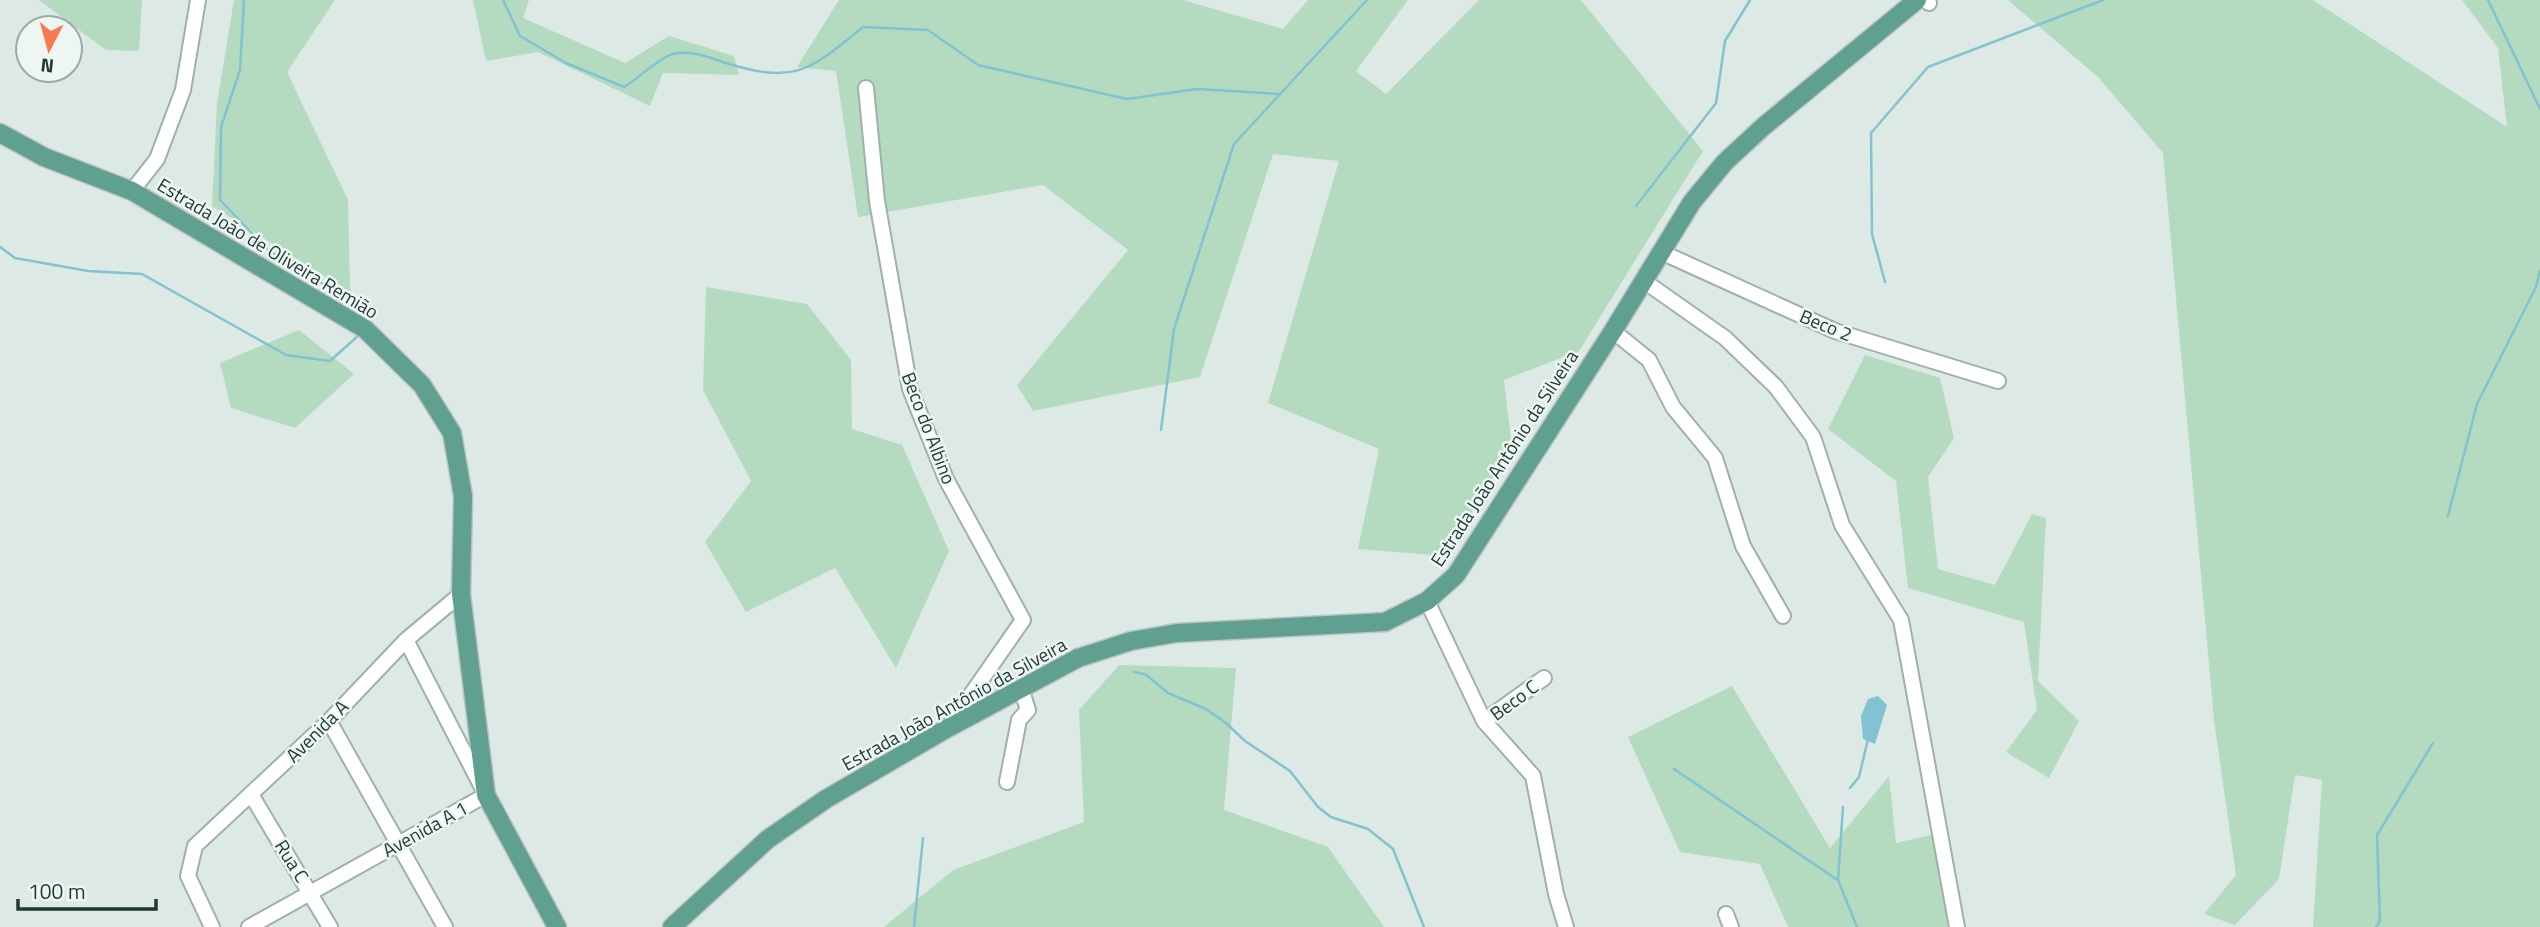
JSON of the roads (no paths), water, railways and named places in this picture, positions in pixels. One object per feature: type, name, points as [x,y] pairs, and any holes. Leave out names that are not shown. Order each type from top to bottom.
[{"type":"main road","name":"Estrada João Antônio da Silveira","points":[[672,927],[768,839],[826,800],[946,729],[1078,658],[1131,640],[1177,633],[1385,622],[1427,601],[1455,575],[1613,331],[1692,202],[1725,162],[1764,126],[1926,1]]},
{"type":"main road","name":"Estrada João de Oliveira Remião","points":[[0,134],[44,157],[132,191],[366,329],[422,384],[452,432],[463,496],[461,594],[486,795],[557,927]]},
{"type":"main road","points":[[486,795],[510,825],[571,927]]},
{"type":"street","points":[[132,191],[157,159],[183,90],[198,0]]},
{"type":"street","name":"Beco do Albino","points":[[866,88],[877,201],[910,389],[946,479],[1023,620],[946,729]]},
{"type":"street","name":"Beco 2","points":[[1661,252],[1835,331],[1998,381]]},
{"type":"street","points":[[1644,281],[1725,338],[1776,387],[1812,437],[1842,525],[1901,620],[1957,927]]},
{"type":"street","points":[[1613,331],[1649,360],[1674,407],[1716,458],[1744,546],[1783,616]]},
{"type":"street","name":"Avenida A","points":[[212,927],[188,876],[195,846],[329,721],[406,640],[461,594]]},
{"type":"street","points":[[1427,601],[1484,721],[1533,776],[1556,894],[1566,927]]},
{"type":"street","name":"Avenida A 1","points":[[249,927],[486,795],[406,640]]},
{"type":"street","name":"Beco C","points":[[1484,721],[1544,678]]},
{"type":"street","points":[[1007,782],[1019,720],[1028,710],[1021,688]]},
{"type":"street","points":[[329,721],[445,927]]},
{"type":"street","name":"Rua C","points":[[251,796],[311,891],[330,927]]},
{"type":"water","points":[[1878,696],[1887,705],[1875,744],[1863,739],[1861,716],[1868,699]]},
{"type":"waterway","points":[[244,0],[240,70],[221,127],[220,200],[269,251],[358,305],[366,319]]},
{"type":"waterway","points":[[503,0],[520,36],[566,63],[624,87],[662,59],[680,53],[700,55],[750,70],[786,73],[815,63],[863,27],[928,30],[978,65],[1127,99],[1197,89],[1279,94]]},
{"type":"waterway","points":[[1161,430],[1174,329],[1234,144],[1367,0]]},
{"type":"waterway","points":[[1636,206],[1716,103],[1725,41],[1750,0]]},
{"type":"waterway","points":[[1885,282],[1872,234],[1871,133],[1928,67],[2103,0]]},
{"type":"waterway","points":[[2488,0],[2540,109]]},
{"type":"waterway","points":[[0,247],[15,258],[88,271],[142,274],[286,355],[330,361],[359,335]]},
{"type":"waterway","points":[[2448,516],[2477,404],[2536,287],[2540,271]]},
{"type":"waterway","points":[[1134,672],[1145,674],[1168,693],[1206,709],[1245,741],[1290,771],[1318,807],[1331,817],[1368,829],[1393,849],[1424,927]]},
{"type":"waterway","points":[[1850,788],[1859,777],[1868,739]]},
{"type":"waterway","points":[[2376,927],[2380,921],[2377,835],[2433,743]]},
{"type":"waterway","points":[[1674,769],[1836,879]]},
{"type":"waterway","points":[[1843,807],[1838,880],[1857,927]]},
{"type":"waterway","points":[[914,927],[923,838]]}]
